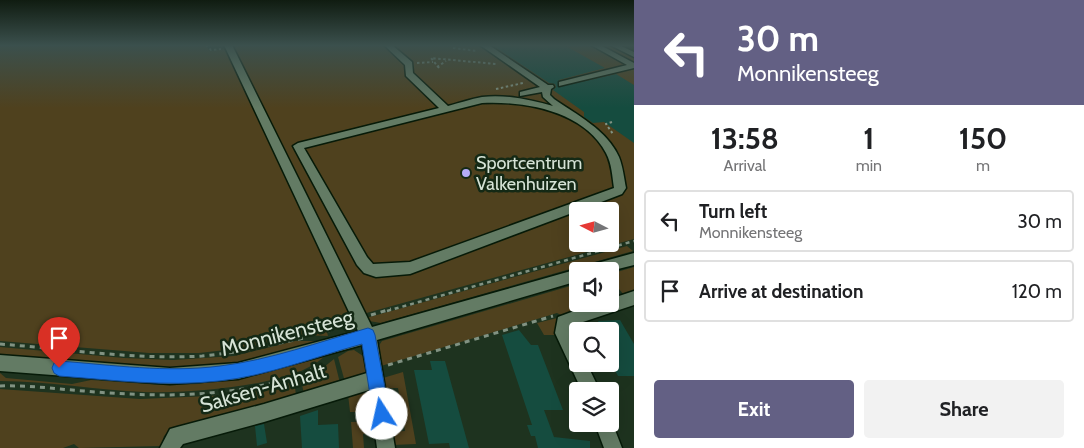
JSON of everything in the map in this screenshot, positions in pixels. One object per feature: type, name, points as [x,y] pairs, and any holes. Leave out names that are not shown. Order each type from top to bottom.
[{"type":"street","points":[[239,66],[368,335],[386,448]]},
{"type":"street","points":[[409,66],[409,74],[446,109]]},
{"type":"street","points":[[516,66],[555,86]]},
{"type":"street","points":[[523,94],[634,66]]},
{"type":"street","points":[[555,86],[546,95],[551,101],[593,131],[610,151],[620,188],[618,191],[410,268],[376,272],[362,261],[298,146],[482,100],[508,99],[542,105],[576,119]]},
{"type":"street","points":[[619,263],[634,259]]},
{"type":"street","name":"Monnikensteeg","points":[[0,363],[138,375],[202,375],[238,371],[569,278]]},
{"type":"street","points":[[569,345],[563,333],[562,324],[565,320],[634,298]]},
{"type":"street","name":"Saksen-Anhalt","points":[[169,448],[178,436],[264,413],[375,374]]},
{"type":"street","points":[[607,432],[614,448]]},
{"type":"path","name":"Monnikensteeg","points":[[327,325],[359,318],[634,241]]},
{"type":"path","points":[[375,374],[555,315],[565,320]]},
{"type":"path","points":[[0,344],[182,357],[222,355],[298,338],[306,338]]},
{"type":"shaded area","points":[[0,66],[234,66],[355,317],[325,324],[328,336],[299,335],[244,348],[199,353],[149,353],[0,341]]},
{"type":"shaded area","name":"Sportcentrum Valkenhuizen","points":[[240,66],[634,66],[634,239],[619,243],[619,202],[569,202],[569,252],[587,252],[363,314]]},
{"type":"shaded area","points":[[627,246],[633,251],[594,262],[569,262],[605,252],[619,252],[619,248]]},
{"type":"shaded area","points":[[569,262],[569,269],[381,323],[369,321],[366,318]]},
{"type":"shaded area","points":[[634,267],[634,293],[624,295],[619,289],[619,271]]},
{"type":"shaded area","points":[[569,286],[569,312],[571,312],[561,315],[557,313],[381,366],[378,347],[382,341]]},
{"type":"shaded area","points":[[557,318],[555,326],[557,335],[544,335],[537,323]]},
{"type":"shaded area","points":[[295,341],[319,341],[251,360],[199,366],[142,367],[0,354],[0,347],[124,358],[173,360],[234,356]]},
{"type":"shaded area","points":[[354,350],[363,356],[367,371],[365,374],[345,382],[338,357]]},
{"type":"shaded area","points":[[324,357],[301,371],[284,377],[244,385],[201,390],[144,392],[36,382],[0,381],[0,373],[6,378],[72,384],[91,380],[161,385],[198,384],[256,375]]},
{"type":"shaded area","points":[[334,359],[340,383],[304,394],[302,385],[295,387],[296,396],[169,431],[164,436],[161,446],[79,448],[74,444],[63,448],[0,448],[0,389],[140,399],[232,395],[289,383],[318,372]]},
{"type":"shaded area","points":[[403,372],[416,444],[393,445],[391,432],[405,431],[398,388],[385,388],[383,378]]},
{"type":"shaded area","points":[[364,391],[371,397],[374,412],[350,412],[348,394]]},
{"type":"shaded area","points":[[375,421],[377,433],[363,434],[364,448],[353,448],[351,422]]},
{"type":"building","points":[[523,66],[601,66],[605,68],[559,80],[558,87],[616,74],[634,85],[634,143],[604,122],[593,123],[584,117],[584,112],[553,90],[556,87],[555,84],[549,83]]},
{"type":"building","points":[[620,320],[634,344],[634,376],[618,376],[616,372],[619,372],[619,322],[598,321]]},
{"type":"building","points":[[519,330],[531,345],[538,345],[563,410],[544,410],[554,437],[590,441],[590,448],[538,448],[535,436],[531,436],[527,425],[532,425],[502,335]]},
{"type":"building","points":[[430,361],[445,361],[469,448],[450,448],[449,443],[429,444],[414,370],[432,370]]},
{"type":"building","points":[[318,410],[318,425],[338,424],[339,448],[302,448],[300,416]]},
{"type":"building","points":[[264,424],[267,443],[257,446],[255,426]]},
{"type":"place","name":"Sportcentrum Valkenhuizen","points":[[466,173]]},
{"type":"route","points":[[59,368],[138,375],[187,376],[220,374],[286,359],[368,335],[382,414]]}]
